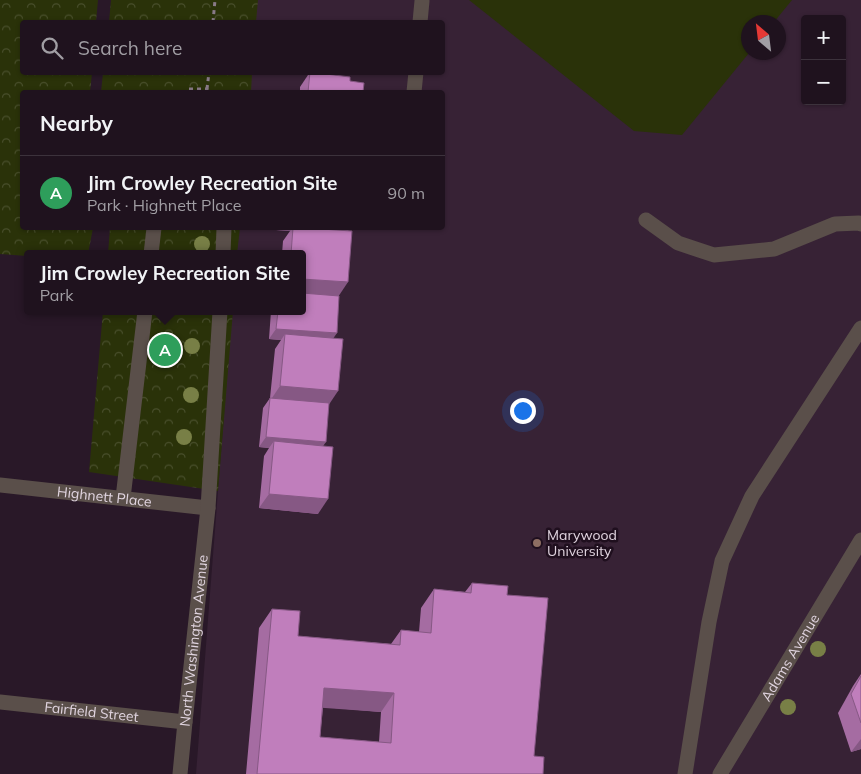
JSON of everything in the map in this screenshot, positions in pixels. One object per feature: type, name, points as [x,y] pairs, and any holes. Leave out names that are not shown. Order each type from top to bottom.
[{"type":"street","points":[[420,20],[422,1]]},
{"type":"street","points":[[414,90],[416,75]]},
{"type":"street","points":[[646,220],[678,243],[714,255],[774,249],[835,224],[861,224]]},
{"type":"street","points":[[151,250],[154,230]]},
{"type":"street","points":[[223,250],[224,230]]},
{"type":"street","points":[[123,498],[145,315]]},
{"type":"street","name":"North Washington Avenue","points":[[180,774],[208,508],[220,315]]},
{"type":"street","points":[[689,772],[709,622],[722,561],[752,496],[861,328]]},
{"type":"street","name":"Highnett Place","points":[[0,485],[208,508]]},
{"type":"street","name":"Adams Avenue","points":[[720,774],[861,540]]},
{"type":"street","name":"Fairfield Street","points":[[0,702],[185,722]]},
{"type":"path","points":[[213,20],[215,0]]},
{"type":"path","points":[[207,90],[209,75]]},
{"type":"path","points":[[189,89],[198,90]]},
{"type":"shaded area","name":"Marywood University","points":[[256,0],[861,0],[861,774],[196,774],[232,315],[306,315],[306,250],[236,250],[238,230],[445,230],[445,90],[249,90],[250,75],[445,75],[445,20],[254,20]]},
{"type":"green space","points":[[0,0],[98,0],[96,20],[20,20],[20,75],[92,75],[90,90],[20,90],[20,230],[93,230],[89,250],[24,250],[24,256],[0,254]]},
{"type":"green space","points":[[111,0],[258,0],[256,20],[109,20]]},
{"type":"green space","points":[[469,0],[792,0],[780,15],[741,15],[741,60],[743,60],[682,135],[634,131]]},
{"type":"green space","points":[[103,75],[252,75],[251,90],[101,90]]},
{"type":"green space","points":[[110,230],[240,230],[237,250],[108,250]]},
{"type":"green space","points":[[103,315],[233,315],[218,491],[89,472]]},
{"type":"building","points":[[310,75],[350,77],[350,81],[364,83],[363,90],[308,90]]},
{"type":"building","points":[[293,230],[352,231],[348,282],[306,279],[306,250],[291,250]]},
{"type":"building","points":[[306,293],[339,296],[337,333],[276,329],[278,315],[306,315]]},
{"type":"building","points":[[285,334],[343,339],[338,391],[280,386]]},
{"type":"building","points":[[270,398],[329,403],[326,442],[266,437]]},
{"type":"building","points":[[274,441],[333,447],[328,499],[269,494]]},
{"type":"building","points":[[472,583],[508,586],[507,595],[548,598],[534,756],[544,757],[543,774],[257,774],[272,609],[300,611],[298,636],[400,645],[401,630],[431,633],[434,589],[471,593]],"holes":[[[324,688],[394,693],[391,743],[320,737]]]},
{"type":"building","points":[[861,676],[861,723],[851,694]]},
{"type":"place","name":"Jim Crowley Recreation Site","points":[[165,350]]},
{"type":"place","name":"Marywood University","points":[[537,543]]}]
